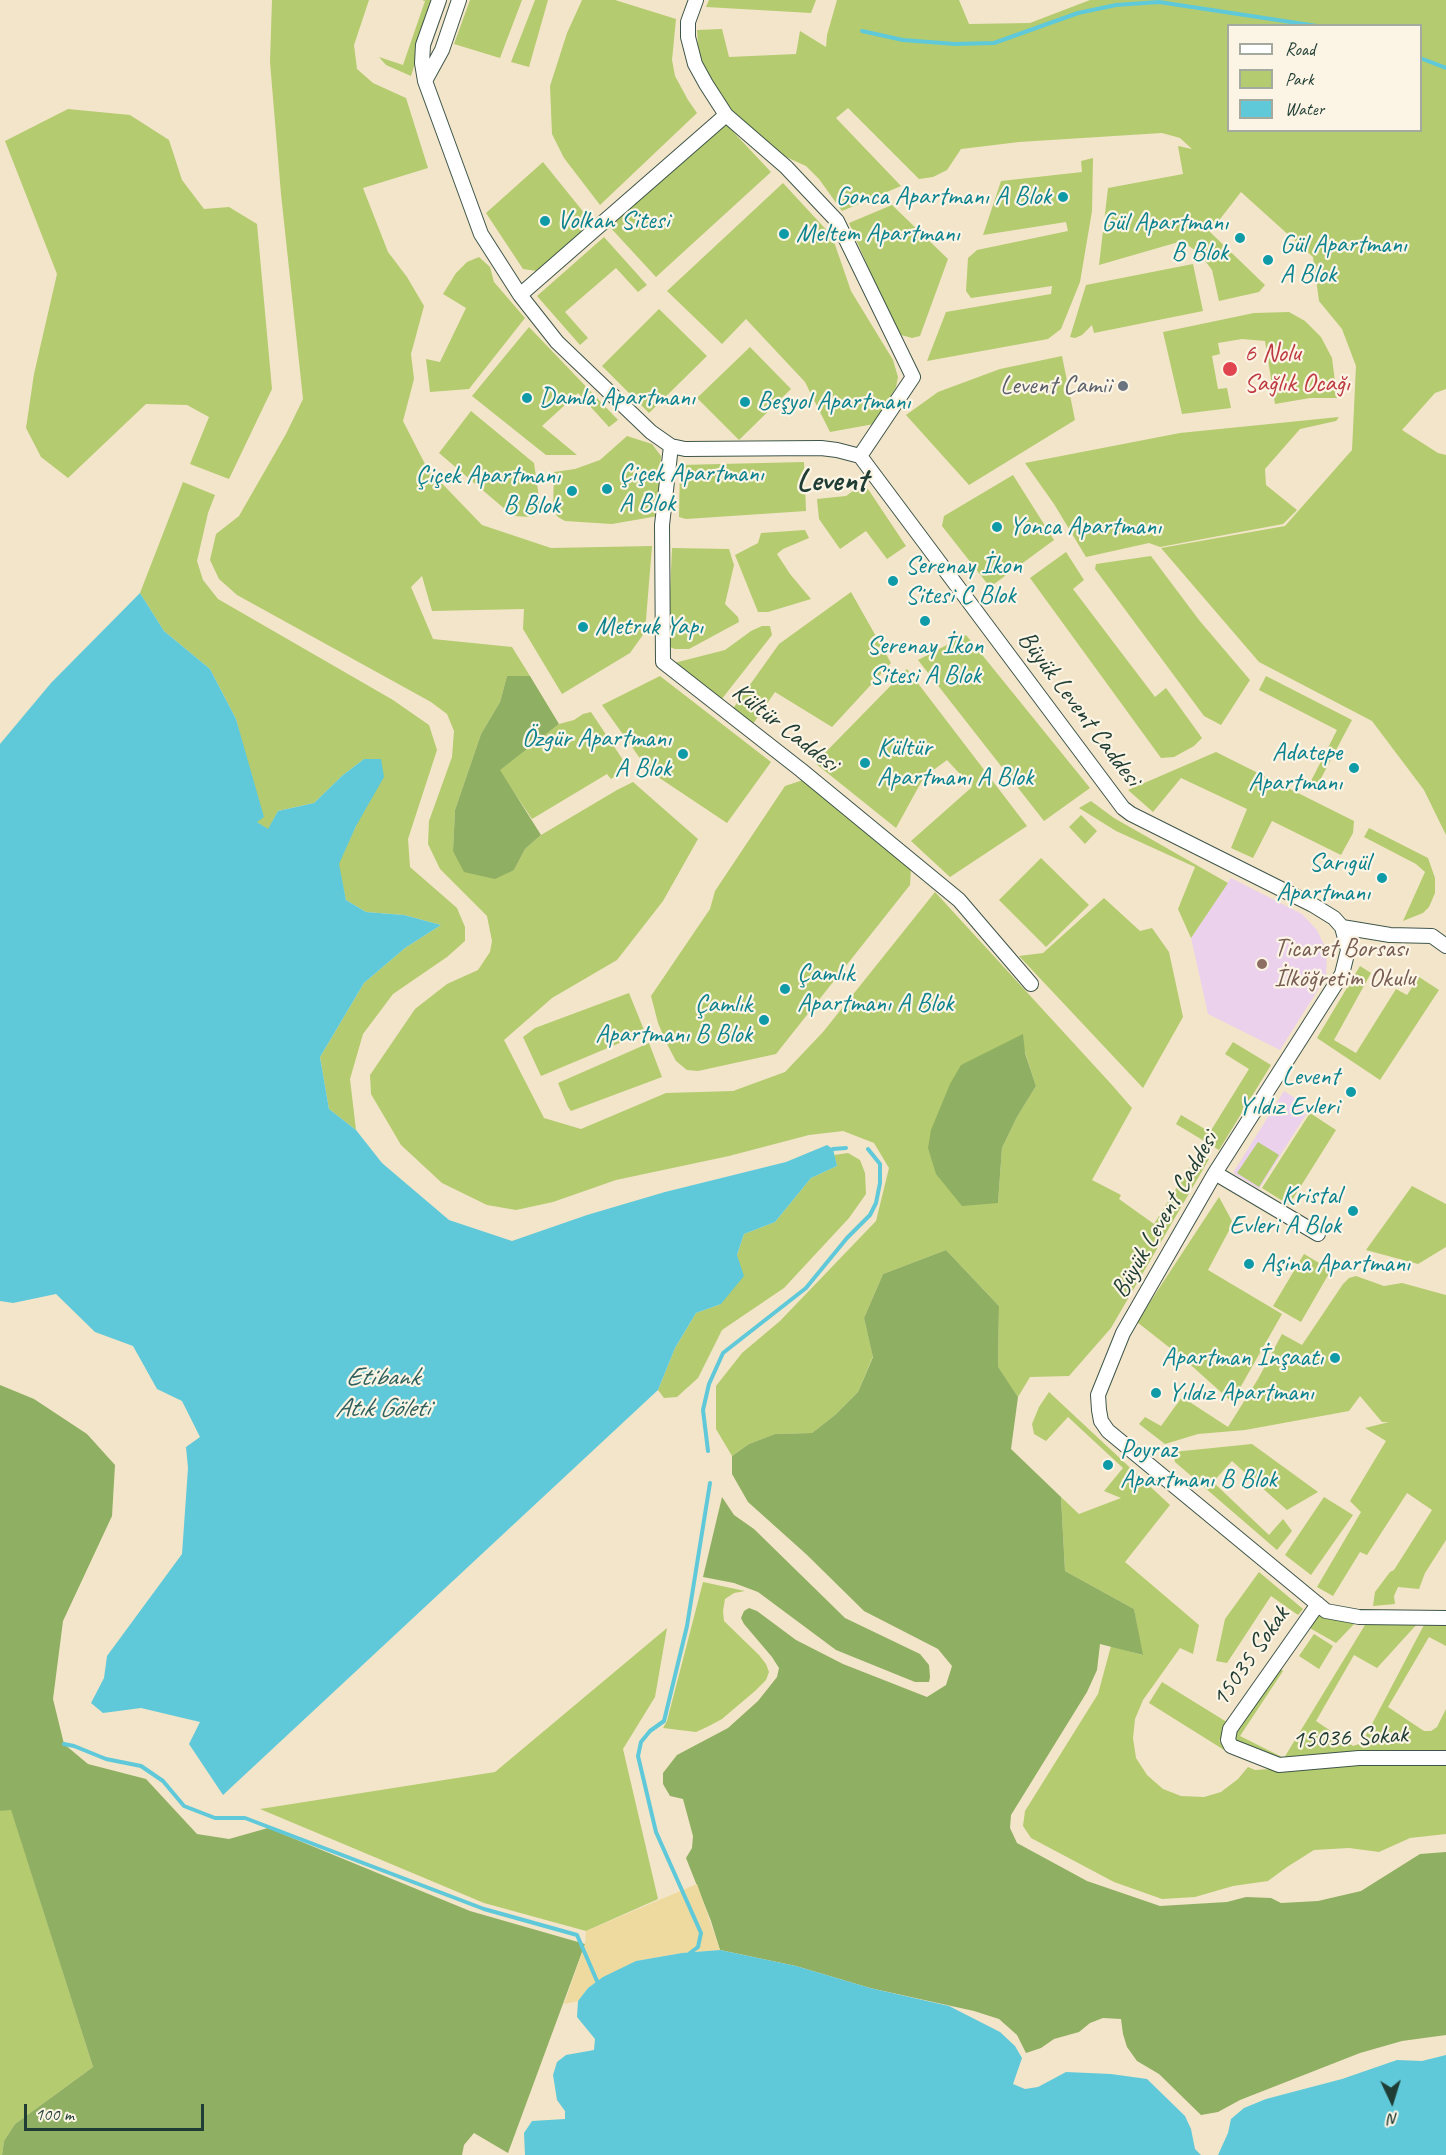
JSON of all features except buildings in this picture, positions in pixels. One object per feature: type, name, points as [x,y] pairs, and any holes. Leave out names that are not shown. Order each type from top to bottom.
[{"type":"street","points":[[439,0],[423,45],[422,63],[425,81],[481,234],[520,295],[556,342],[651,432],[671,446],[685,449],[821,448],[860,456],[913,377],[837,220],[786,167],[726,115],[700,74],[691,51],[688,22],[696,0]]},
{"type":"street","points":[[425,81],[442,50],[459,0]]},
{"type":"street","points":[[520,295],[726,115]]},
{"type":"street","name":"Kültür Caddesi","points":[[671,446],[662,525],[663,662],[801,770],[959,900],[1031,984]]},
{"type":"street","name":"Büyük Levent Caddesi","points":[[860,456],[1123,808],[1313,905],[1334,918],[1342,927],[1348,950],[1342,974],[1215,1173],[1123,1333],[1100,1389],[1101,1421],[1108,1431],[1326,1611],[1359,1617],[1446,1618]]},
{"type":"street","points":[[1342,927],[1390,935],[1432,936],[1446,946]]},
{"type":"street","points":[[1215,1173],[1318,1234]]},
{"type":"street","name":"15035 Sokak","points":[[1228,1740],[1230,1729],[1318,1604]]},
{"type":"street","name":"15036 Sokak","points":[[1228,1740],[1231,1746],[1280,1765],[1359,1758],[1446,1758]]},
{"type":"shaded area","name":"Ticaret Borsası İlköğretim Okulu","points":[[1231,878],[1302,914],[1317,930],[1327,951],[1326,977],[1280,1050],[1208,1014],[1191,938]]},
{"type":"shaded area","points":[[1284,1091],[1310,1108],[1259,1189],[1233,1173]]},
{"type":"green space","points":[[272,0],[369,0],[354,45],[357,69],[373,83],[406,98],[428,168],[363,188],[388,252],[407,277],[424,306],[411,354],[414,379],[403,421],[427,468],[482,525],[551,548],[652,546],[645,632],[630,653],[562,694],[523,629],[524,609],[432,611],[422,576],[411,587],[433,639],[512,647],[530,676],[507,676],[500,702],[481,734],[455,810],[453,851],[514,870],[525,849],[541,835],[633,782],[698,839],[663,901],[617,960],[552,998],[504,1040],[544,1118],[581,1129],[666,1093],[733,1091],[785,1072],[823,1032],[935,892],[1132,1108],[1092,1180],[1121,1195],[1119,1199],[1154,1224],[1199,1152],[1209,1159],[1111,1328],[1069,1376],[1030,1377],[1018,1397],[998,1368],[999,1306],[946,1250],[883,1274],[864,1318],[873,1356],[858,1392],[835,1415],[812,1433],[775,1434],[749,1444],[732,1456],[716,1429],[716,1386],[742,1353],[780,1321],[876,1221],[889,1168],[874,1143],[843,1131],[809,1135],[729,1156],[616,1180],[553,1202],[516,1210],[487,1205],[442,1183],[401,1145],[371,1094],[370,1075],[415,1009],[447,984],[478,970],[490,952],[492,941],[487,916],[440,869],[428,844],[429,821],[452,757],[454,731],[447,714],[431,702],[237,595],[219,579],[210,560],[216,534],[239,516],[286,434],[303,399],[281,194],[270,62]],"holes":[[[1025,1052],[1036,1086],[1002,1148],[998,1203],[961,1065]]]},
{"type":"green space","points":[[422,0],[435,0],[411,76],[386,65],[379,57],[403,65],[425,1]]},
{"type":"green space","points":[[470,0],[522,0],[500,58],[454,44]]},
{"type":"green space","points":[[535,0],[548,0],[529,67],[511,62]]},
{"type":"green space","points":[[582,0],[615,0],[676,19],[672,60],[675,76],[697,113],[600,205],[564,158],[552,134],[550,86],[567,33]]},
{"type":"green space","points":[[709,0],[816,0],[811,13],[706,7]]},
{"type":"green space","points":[[837,0],[959,0],[969,24],[1030,23],[1090,0],[1446,0],[1446,389],[1435,393],[1402,430],[1438,453],[1446,455],[1446,835],[1424,790],[1372,721],[1259,662],[1161,548],[1285,526],[1352,450],[1356,366],[1342,329],[1319,301],[1313,257],[1241,192],[1210,232],[1265,285],[1259,292],[1219,301],[1212,270],[1200,254],[1182,241],[1099,265],[1108,188],[1183,174],[1178,146],[1192,149],[1180,138],[1162,133],[1019,142],[961,149],[947,170],[933,177],[919,179],[848,108],[836,118],[901,186],[842,211],[819,179],[806,166],[786,157],[728,110],[699,59],[697,30],[722,29],[729,57],[796,54],[800,31],[826,47]]},
{"type":"green space","points":[[68,109],[130,115],[169,140],[182,180],[204,209],[229,207],[257,224],[272,389],[229,479],[190,464],[209,417],[187,405],[146,404],[68,478],[41,457],[26,428],[34,374],[57,274],[5,141]]},
{"type":"green space","points":[[723,121],[771,172],[656,277],[608,225]]},
{"type":"green space","points":[[1093,158],[1092,211],[1080,282],[1061,329],[1048,339],[927,361],[946,312],[1051,294],[1052,286],[971,298],[966,291],[968,258],[977,250],[1068,231],[1066,222],[983,235],[1001,181],[1082,172],[1081,161]]},
{"type":"green space","points":[[543,162],[594,225],[537,271],[523,269],[486,213]]},
{"type":"green space","points":[[783,183],[832,236],[851,291],[893,360],[898,377],[896,387],[874,424],[830,432],[805,382],[746,319],[722,344],[667,291]]},
{"type":"green space","points":[[892,205],[948,259],[920,336],[912,338],[896,332],[849,223]]},
{"type":"green space","points":[[604,237],[647,285],[638,292],[616,268],[565,312],[588,338],[580,345],[537,296]]},
{"type":"green space","points":[[479,257],[490,267],[494,282],[525,318],[469,389],[430,392],[426,359],[440,362],[466,308],[443,294],[456,273],[467,262]]},
{"type":"green space","points":[[1193,264],[1203,311],[1094,333],[1092,325],[1082,335],[1075,338],[1070,337],[1086,285]]},
{"type":"green space","points":[[659,309],[707,356],[649,413],[602,366]]},
{"type":"green space","points":[[1289,312],[1305,321],[1321,337],[1332,358],[1337,398],[1310,398],[1275,404],[1265,341],[1242,339],[1218,343],[1220,354],[1212,356],[1218,389],[1227,388],[1231,408],[1182,414],[1163,332],[1254,313]]},
{"type":"green space","points":[[529,327],[618,420],[609,427],[578,393],[542,426],[577,455],[546,455],[472,396]]},
{"type":"green space","points":[[750,347],[791,389],[739,440],[697,398]]},
{"type":"green space","points":[[1062,356],[1075,420],[969,485],[906,415],[938,392],[1000,369]]},
{"type":"green space","points":[[471,411],[534,463],[541,512],[532,517],[513,516],[439,453]]},
{"type":"green space","points":[[1339,417],[1336,421],[1300,429],[1265,469],[1266,485],[1297,510],[1283,524],[1160,547],[1149,543],[1086,557],[1054,504],[1025,463],[1180,433]]},
{"type":"green space","points":[[627,436],[652,444],[661,456],[658,516],[612,524],[565,521],[558,517],[553,511],[554,472],[575,469],[600,460]]},
{"type":"green space","points":[[804,462],[806,511],[686,519],[679,517],[680,465]]},
{"type":"green space","points":[[1013,475],[1054,540],[990,587],[942,526],[944,516]]},
{"type":"green space","points":[[183,482],[215,495],[208,513],[197,561],[203,580],[218,599],[393,700],[429,725],[437,750],[408,839],[410,867],[457,908],[465,927],[465,941],[447,957],[393,994],[363,1034],[350,1079],[356,1130],[329,1109],[320,1057],[364,983],[405,948],[441,925],[404,915],[366,912],[346,900],[338,864],[356,826],[364,759],[343,775],[314,803],[278,811],[268,830],[257,822],[248,766],[236,719],[210,669],[164,631],[140,593]]},
{"type":"green space","points":[[864,483],[906,546],[887,559],[866,531],[840,549],[819,519],[817,499],[846,496]]},
{"type":"green space","points":[[805,530],[809,538],[777,554],[811,599],[768,612],[758,612],[735,555],[758,543],[761,533]]},
{"type":"green space","points":[[672,548],[729,549],[734,565],[725,604],[738,617],[739,622],[689,649],[670,647],[668,639]]},
{"type":"green space","points":[[1066,552],[1084,580],[1073,589],[1155,697],[1166,688],[1202,738],[1194,746],[1174,757],[1161,758],[1030,578]]},
{"type":"green space","points":[[1151,556],[1199,620],[1250,680],[1221,725],[1204,716],[1095,569],[1096,564]]},
{"type":"green space","points":[[851,592],[891,663],[832,727],[775,692],[753,724],[732,710],[779,644]]},
{"type":"green space","points":[[762,626],[770,626],[772,635],[721,700],[674,663],[725,650]]},
{"type":"green space","points":[[966,635],[1090,788],[1044,821],[918,660]]},
{"type":"green space","points":[[907,669],[1027,826],[950,877],[911,841],[972,787],[947,760],[924,777],[896,828],[815,763]]},
{"type":"green space","points":[[507,676],[530,676],[559,724],[500,770],[541,835],[525,849],[514,870],[495,879],[464,872],[453,851],[455,810],[481,734],[500,702]]},
{"type":"green space","points":[[660,676],[771,762],[727,823],[649,771],[602,705]]},
{"type":"green space","points":[[1266,676],[1352,720],[1318,784],[1311,781],[1337,730],[1259,690]]},
{"type":"green space","points":[[591,712],[625,763],[621,772],[611,779],[607,774],[532,819],[499,770],[559,724]]},
{"type":"green space","points":[[1216,752],[1354,821],[1353,833],[1341,855],[1272,821],[1253,858],[1231,848],[1247,809],[1181,778],[1153,812],[1128,790]]},
{"type":"green space","points":[[806,779],[911,868],[910,885],[776,1054],[698,1071],[687,1070],[676,1061],[667,1044],[658,1023],[651,996],[710,909],[715,891],[785,786]]},
{"type":"green space","points":[[1091,801],[1114,818],[1228,883],[1191,938],[1178,909],[1195,867],[1116,831],[1079,808]]},
{"type":"green space","points":[[1081,815],[1097,831],[1085,844],[1069,827]]},
{"type":"green space","points":[[1369,828],[1428,858],[1435,878],[1435,893],[1429,907],[1423,913],[1403,921],[1425,872],[1416,864],[1364,837]]},
{"type":"green space","points":[[1041,858],[1089,905],[1046,947],[999,900]]},
{"type":"green space","points":[[1104,898],[1140,931],[1152,928],[1169,952],[1183,1017],[1143,1088],[1019,956],[1043,953]]},
{"type":"green space","points":[[1360,966],[1371,973],[1334,1040],[1356,1053],[1396,989],[1407,995],[1419,977],[1439,990],[1380,1080],[1317,1038]]},
{"type":"green space","points":[[629,993],[644,1030],[641,1034],[541,1076],[523,1037],[535,1028]]},
{"type":"green space","points":[[1023,1034],[1025,1053],[1036,1086],[1002,1148],[998,1203],[962,1206],[936,1174],[928,1148],[931,1130],[950,1084],[961,1065]]},
{"type":"green space","points":[[1233,1042],[1271,1065],[1219,1150],[1176,1124],[1181,1115],[1210,1132],[1249,1069],[1225,1054]]},
{"type":"green space","points":[[649,1043],[662,1077],[571,1111],[558,1083]]},
{"type":"green space","points":[[1310,1113],[1336,1130],[1289,1205],[1262,1188]]},
{"type":"green space","points":[[1258,1142],[1279,1155],[1259,1187],[1237,1173]]},
{"type":"green space","points":[[848,1153],[860,1160],[865,1173],[866,1194],[849,1218],[784,1288],[722,1330],[698,1378],[677,1397],[664,1398],[658,1390],[675,1348],[696,1313],[721,1304],[744,1234],[775,1222],[811,1178],[837,1166],[834,1155]]},
{"type":"green space","points":[[1412,1186],[1446,1204],[1446,1247],[1418,1264],[1366,1250]]},
{"type":"green space","points":[[1219,1197],[1233,1223],[1208,1270],[1282,1314],[1232,1402],[1184,1359],[1137,1322]]},
{"type":"green space","points":[[946,1250],[999,1306],[998,1367],[1018,1397],[1011,1449],[1061,1497],[1065,1571],[1134,1609],[1143,1655],[1100,1644],[1097,1670],[1087,1692],[1011,1815],[1010,1828],[1017,1843],[1087,1881],[1160,1906],[1227,1902],[1246,1897],[1271,1898],[1281,1903],[1318,1901],[1361,1891],[1420,1854],[1446,1852],[1446,2035],[1402,2041],[1360,2053],[1240,2100],[1218,2112],[1201,2115],[1159,2074],[1137,2061],[1127,2047],[1121,2019],[1103,2018],[1090,2023],[1079,2032],[1054,2039],[1041,2048],[1026,2053],[1017,2035],[999,2019],[974,2011],[870,1988],[796,1966],[720,1950],[686,1858],[692,1848],[693,1836],[683,1799],[670,1796],[663,1784],[663,1773],[677,1755],[728,1728],[758,1701],[777,1677],[779,1668],[741,1618],[744,1611],[749,1608],[757,1611],[796,1640],[843,1664],[927,1697],[946,1685],[952,1666],[938,1649],[864,1611],[806,1554],[748,1502],[732,1474],[732,1456],[749,1444],[775,1434],[812,1433],[835,1415],[858,1392],[873,1357],[864,1318],[883,1274]]},
{"type":"green space","points":[[1304,1254],[1331,1270],[1301,1322],[1273,1306]]},
{"type":"green space","points":[[1356,1276],[1384,1286],[1402,1283],[1446,1295],[1446,1540],[1425,1573],[1419,1589],[1398,1587],[1394,1596],[1395,1604],[1373,1606],[1375,1592],[1394,1570],[1432,1510],[1407,1493],[1367,1555],[1360,1552],[1333,1596],[1317,1587],[1361,1512],[1350,1501],[1386,1441],[1365,1428],[1389,1422],[1382,1422],[1360,1396],[1349,1411],[1245,1430],[1198,1434],[1165,1444],[1139,1424],[1145,1417],[1161,1426],[1182,1397],[1228,1427],[1258,1379],[1282,1334],[1302,1345],[1343,1284],[1349,1278]]},
{"type":"green space","points":[[0,1385],[34,1399],[87,1434],[115,1465],[112,1516],[63,1621],[53,1699],[64,1744],[88,1764],[146,1779],[197,1834],[229,1839],[268,1828],[470,1911],[585,1944],[508,2153],[474,2133],[464,2145],[462,2155],[2,2155],[4,2141],[15,2124],[93,2067],[11,1810],[0,1811]]},
{"type":"green space","points":[[1049,1392],[1170,1505],[1125,1562],[1199,1625],[1193,1654],[1180,1648],[1143,1700],[1135,1719],[1133,1738],[1136,1758],[1147,1775],[1163,1789],[1181,1796],[1204,1797],[1221,1792],[1238,1779],[1248,1767],[1255,1770],[1363,1763],[1446,1764],[1446,1834],[1410,1838],[1379,1852],[1349,1848],[1314,1850],[1268,1881],[1233,1886],[1195,1897],[1162,1899],[1114,1882],[1031,1838],[1023,1826],[1025,1811],[1098,1694],[1111,1646],[1142,1655],[1134,1609],[1065,1571],[1061,1497],[1079,1514],[1121,1498],[1104,1491],[1123,1468],[1068,1417],[1046,1441],[1034,1434],[1032,1424]]},
{"type":"green space","points":[[1252,1444],[1318,1492],[1287,1510],[1232,1461],[1213,1482],[1269,1535],[1283,1519],[1292,1531],[1277,1550],[1175,1462],[1173,1452]]},
{"type":"green space","points":[[722,1497],[734,1515],[754,1529],[845,1618],[920,1654],[929,1665],[929,1682],[915,1682],[836,1650],[758,1592],[734,1583],[703,1577]]},
{"type":"green space","points":[[1324,1497],[1353,1515],[1311,1575],[1285,1555]]},
{"type":"green space","points":[[1259,1572],[1303,1609],[1298,1615],[1271,1596],[1227,1663],[1216,1661],[1225,1619]]},
{"type":"green space","points":[[703,1582],[745,1591],[734,1593],[725,1599],[724,1621],[759,1655],[769,1672],[766,1680],[755,1691],[722,1719],[707,1727],[696,1732],[663,1728],[667,1721]]},
{"type":"green space","points":[[1318,1613],[1356,1622],[1336,1643],[1308,1627]]},
{"type":"green space","points":[[1368,1620],[1418,1623],[1377,1668],[1354,1655],[1316,1721],[1353,1746],[1362,1743],[1425,1623],[1446,1623],[1446,1646],[1429,1637],[1388,1707],[1424,1731],[1431,1731],[1437,1727],[1446,1709],[1446,1755],[1281,1761],[1235,1742],[1237,1731],[1280,1668],[1283,1671],[1240,1736],[1284,1758]]},
{"type":"green space","points":[[667,1628],[655,1697],[623,1749],[658,1899],[586,1931],[484,1903],[260,1809],[495,1772]]},
{"type":"green space","points":[[1314,1634],[1333,1646],[1319,1669],[1299,1656]]},
{"type":"green space","points":[[1162,1682],[1230,1724],[1219,1741],[1231,1750],[1229,1753],[1149,1703]]},
{"type":"green space","points":[[11,1809],[93,2067],[15,2124],[4,2141],[2,2155],[0,2155],[0,1811]]},
{"type":"sand","points":[[697,1884],[720,1950],[682,1953],[636,1961],[588,1988],[578,2001],[564,2004],[585,1944],[586,1931]]},
{"type":"water","name":"Etibank Atık Göleti","points":[[140,593],[164,631],[210,669],[236,719],[264,817],[257,822],[268,829],[278,811],[314,803],[343,775],[364,759],[381,759],[384,777],[356,826],[339,864],[346,900],[366,912],[404,915],[441,925],[405,948],[364,983],[320,1057],[329,1109],[356,1130],[382,1163],[449,1220],[512,1241],[587,1215],[665,1192],[786,1162],[827,1145],[833,1149],[837,1166],[811,1178],[775,1222],[744,1234],[737,1255],[744,1276],[721,1304],[696,1313],[675,1348],[658,1390],[223,1795],[189,1744],[200,1722],[141,1708],[103,1713],[91,1703],[104,1678],[107,1656],[182,1554],[188,1468],[186,1447],[200,1437],[182,1401],[157,1389],[133,1346],[95,1332],[56,1294],[13,1303],[0,1301],[0,744],[51,683]]},
{"type":"water","points":[[720,1950],[796,1966],[870,1988],[949,2006],[1000,2032],[1015,2046],[1022,2058],[1013,2084],[1025,2089],[1038,2087],[1066,2072],[1111,2074],[1147,2079],[1185,2116],[1191,2129],[1195,2149],[1201,2155],[525,2155],[524,2133],[532,2121],[565,2119],[565,2111],[557,2100],[553,2075],[557,2062],[566,2055],[594,2050],[595,2039],[577,2017],[578,2001],[588,1988],[603,1977],[636,1961],[682,1953]]},
{"type":"water","points":[[1446,2055],[1446,2155],[1218,2155],[1228,2133],[1231,2119],[1244,2108],[1266,2099],[1342,2079],[1397,2060],[1422,2061]]},
{"type":"waterway","points":[[862,31],[903,40],[955,44],[994,43],[1078,13],[1116,5],[1159,2],[1304,24]]},
{"type":"waterway","points":[[1422,59],[1446,68]]},
{"type":"waterway","points":[[833,1149],[846,1148]]},
{"type":"waterway","points":[[708,1451],[703,1410],[709,1384],[723,1353],[806,1288],[847,1238],[870,1215],[876,1203],[880,1183],[880,1164],[868,1149]]},
{"type":"waterway","points":[[690,1953],[698,1947],[701,1933],[656,1832],[638,1756],[641,1742],[650,1731],[664,1721],[687,1626],[710,1483]]},
{"type":"waterway","points":[[64,1744],[106,1759],[141,1766],[163,1781],[184,1806],[215,1818],[245,1818],[484,1909],[577,1935],[597,1981]]},
{"type":"place","name":"Gonca Apartmanı A Blok","points":[[1063,197]]},
{"type":"place","name":"Volkan Sitesi","points":[[545,221]]},
{"type":"place","name":"Meltem Apartmanı","points":[[784,234]]},
{"type":"place","name":"Gül Apartmanı B Blok","points":[[1240,238]]},
{"type":"place","name":"Gül Apartmanı A Blok","points":[[1268,260]]},
{"type":"place","name":"6 Nolu Sağlık Ocağı","points":[[1230,369]]},
{"type":"place","name":"Levent Camii","points":[[1123,386]]},
{"type":"place","name":"Damla Apartmanı","points":[[527,398]]},
{"type":"place","name":"Beşyol Apartmanı","points":[[745,402]]},
{"type":"place","name":"Çiçek Apartmanı A Blok","points":[[607,489]]},
{"type":"place","name":"Çiçek Apartmanı B Blok","points":[[572,491]]},
{"type":"place","name":"Yonca Apartmanı","points":[[997,527]]},
{"type":"place","name":"Serenay İkon Sitesi C Blok","points":[[893,581]]},
{"type":"place","name":"Serenay İkon Sitesi A Blok","points":[[925,621]]},
{"type":"place","name":"Metruk Yapı","points":[[583,627]]},
{"type":"place","name":"Özgür Apartmanı A Blok","points":[[683,754]]},
{"type":"place","name":"Kültür Apartmanı A Blok","points":[[865,763]]},
{"type":"place","name":"Adatepe Apartmanı","points":[[1354,768]]},
{"type":"place","name":"Sarıgül Apartmanı","points":[[1382,878]]},
{"type":"place","name":"Ticaret Borsası İlköğretim Okulu","points":[[1262,964]]},
{"type":"place","name":"Çamlık Apartmanı A Blok","points":[[785,989]]},
{"type":"place","name":"Çamlık Apartmanı B Blok","points":[[764,1020]]},
{"type":"place","name":"Levent Yıldız Evleri","points":[[1351,1092]]},
{"type":"place","name":"Kristal Evleri A Blok","points":[[1353,1211]]},
{"type":"place","name":"Aşina Apartmanı","points":[[1249,1264]]},
{"type":"place","name":"Apartman İnşaatı","points":[[1335,1358]]},
{"type":"place","name":"Yıldız Apartmanı","points":[[1156,1393]]},
{"type":"place","name":"Poyraz Apartmanı B Blok","points":[[1108,1465]]},
{"type":"district","name":"Levent","points":[[832,482]]}]
